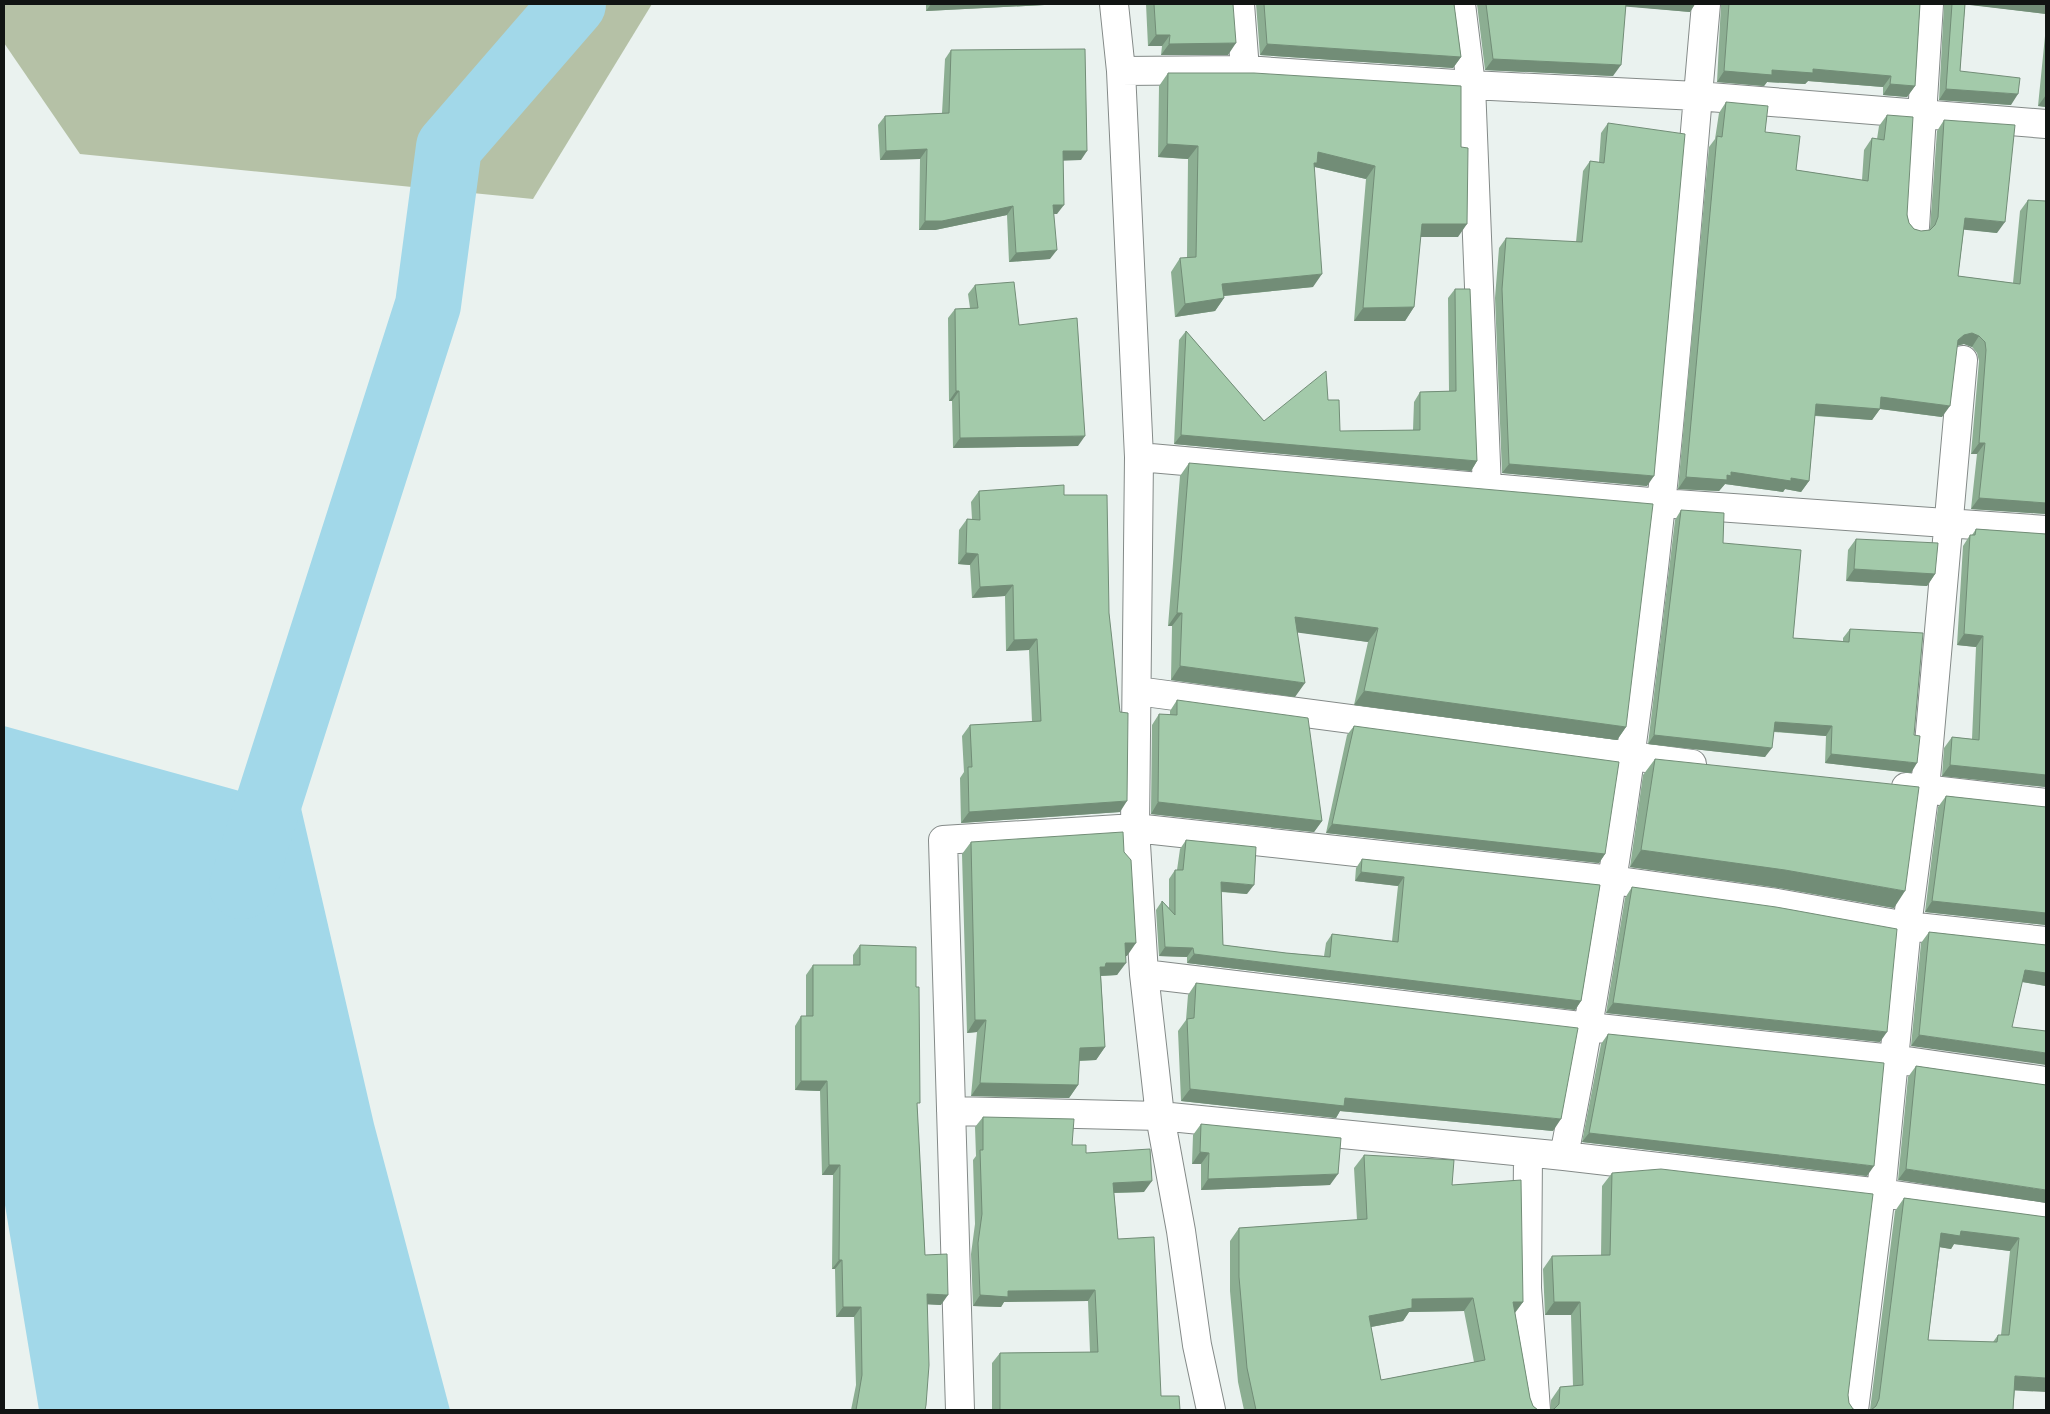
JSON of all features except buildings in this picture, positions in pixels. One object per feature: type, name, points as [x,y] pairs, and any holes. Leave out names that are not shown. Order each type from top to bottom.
[{"type":"street","points":[[1114,4],[1121,71],[1139,457],[1135,828],[1144,974],[1160,1116],[1181,1231],[1197,1345],[1210,1410]]},
{"type":"street","points":[[1240,4],[1245,70]]},
{"type":"street","points":[[1462,4],[1470,85],[1487,489]]},
{"type":"street","points":[[1564,1156],[1589,1027],[1630,758],[1661,503],[1706,4]]},
{"type":"street","points":[[1915,228],[1929,4]]},
{"type":"street","points":[[1121,71],[1245,70],[1470,85],[1697,96],[2046,124]]},
{"type":"street","points":[[1854,1410],[1881,1193],[1892,1059],[1907,926],[1925,789],[1962,360]]},
{"type":"street","points":[[1139,457],[1487,489],[2046,530]]},
{"type":"street","points":[[1137,691],[1630,758],[1718,767]]},
{"type":"street","points":[[1885,785],[2046,803]]},
{"type":"street","points":[[960,1410],[944,840],[1135,828],[1612,880],[1771,902],[1907,926],[2046,941]]},
{"type":"street","points":[[1144,974],[1589,1027],[1892,1059],[2046,1081]]},
{"type":"street","points":[[951,1111],[1160,1116],[1564,1156],[1881,1193],[2046,1217]]},
{"type":"street","points":[[1528,1153],[1527,1288],[1536,1410]]},
{"type":"green space","points":[[4,4],[652,4],[533,199],[80,154],[4,43]]},
{"type":"water","points":[[4,726],[301,808],[374,1124],[450,1410],[39,1410],[4,1199]]},
{"type":"waterway","points":[[242,886],[428,305],[449,147],[573,4]]}]
